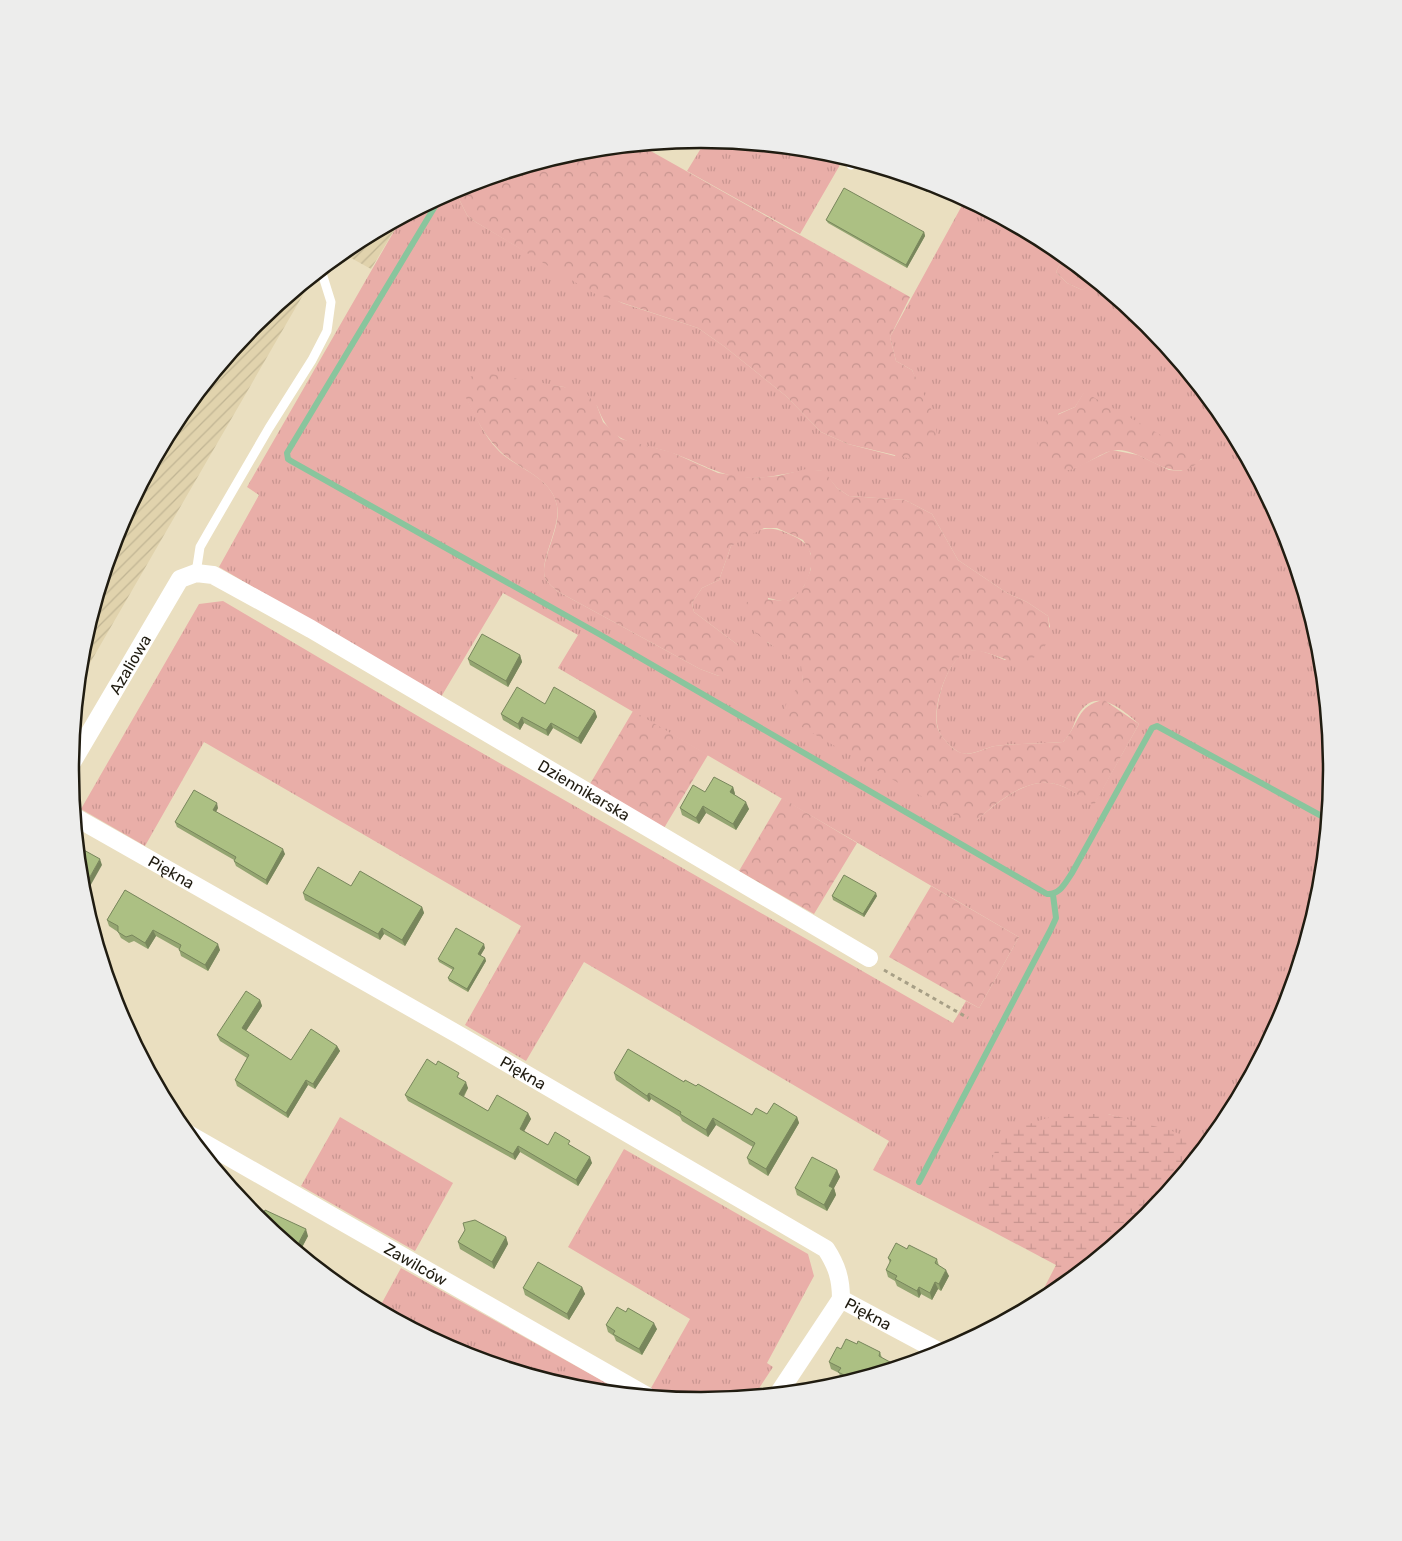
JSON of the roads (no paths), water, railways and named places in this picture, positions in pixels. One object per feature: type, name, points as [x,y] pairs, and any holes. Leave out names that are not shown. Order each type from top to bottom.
[{"type":"street","name":"Azaliowa","points":[[80,750],[180,579],[196,573]]},
{"type":"street","name":"Dziennikarska","points":[[196,573],[213,575],[311,629],[869,958]]},
{"type":"street","name":"Piękna","points":[[81,820],[459,1035],[826,1250],[836,1265],[841,1282],[840,1299],[932,1348]]},
{"type":"street","name":"Zawilców","points":[[202,1142],[634,1388]]},
{"type":"street","points":[[783,1387],[840,1299]]},
{"type":"lane","points":[[196,573],[200,548],[204,540],[269,428],[312,360],[327,331],[331,302],[323,276]]},
{"type":"waterway","points":[[434,209],[287,453],[288,459],[599,634],[1047,894],[1052,894],[1059,890],[1072,873],[1152,728],[1157,726],[1322,816]]},
{"type":"waterway","points":[[919,1182],[1051,929],[1056,918],[1053,895]]}]
